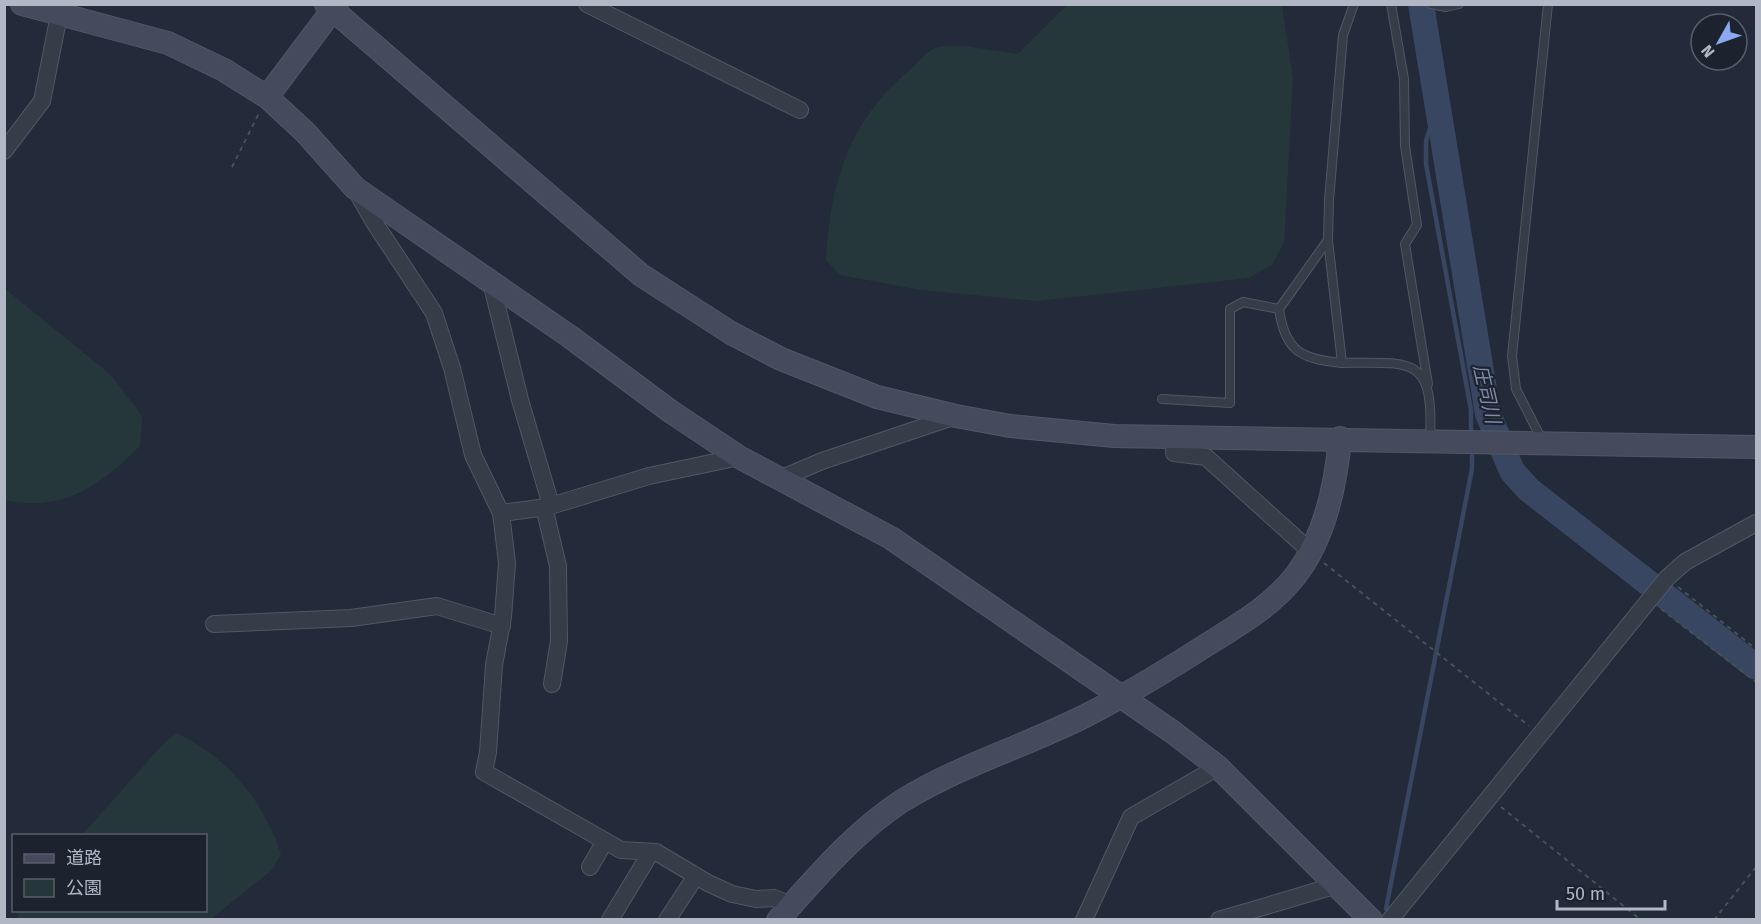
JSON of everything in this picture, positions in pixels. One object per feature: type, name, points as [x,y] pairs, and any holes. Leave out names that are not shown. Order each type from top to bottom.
[{"type":"street","points":[[22,4],[57,11],[168,43],[207,60],[267,97],[305,132],[356,188],[739,458],[782,478],[891,538],[1218,766],[1371,920]]},
{"type":"street","points":[[587,4],[800,110]]},
{"type":"street","points":[[267,97],[332,6],[641,275],[678,300],[731,333],[781,359],[877,397],[956,417],[1054,431],[1114,436],[1430,439],[1515,443],[1756,447]]},
{"type":"street","points":[[4,150],[42,101],[57,11]]},
{"type":"street","points":[[356,188],[374,222],[435,313],[452,368],[473,455],[501,513],[507,563],[502,626],[494,665],[489,752],[484,772],[621,850],[656,852],[732,894],[756,899],[774,898],[785,912],[844,848],[901,802],[941,778],[1078,719],[1256,614],[1297,574],[1310,551],[1329,504],[1338,466],[1340,438]]},
{"type":"street","points":[[491,282],[548,506],[558,566],[559,641],[552,684]]},
{"type":"street","points":[[782,478],[822,461],[956,417]]},
{"type":"street","points":[[1175,436],[1174,453],[1206,457],[1310,551]]},
{"type":"street","points":[[501,513],[548,506],[649,476],[739,458]]},
{"type":"street","points":[[1390,920],[1666,578],[1685,562],[1756,523]]},
{"type":"street","points":[[214,624],[351,618],[437,606],[502,626]]},
{"type":"street","points":[[1084,920],[1131,817],[1218,766]]},
{"type":"street","points":[[590,867],[605,841]]},
{"type":"street","points":[[610,920],[651,852]]},
{"type":"street","points":[[667,920],[696,876]]},
{"type":"street","points":[[1219,920],[1337,885]]},
{"type":"lane","points":[[1342,363],[1328,240],[1343,35],[1354,4]]},
{"type":"lane","points":[[1391,4],[1404,79],[1405,146],[1417,225],[1405,244],[1432,409],[1430,439]]},
{"type":"lane","points":[[1431,4],[1446,7],[1460,4]]},
{"type":"lane","points":[[1543,443],[1516,388],[1512,356],[1548,4]]},
{"type":"lane","points":[[1328,240],[1279,309],[1282,330],[1296,349],[1313,360],[1342,363],[1394,362],[1411,366],[1429,388]]},
{"type":"lane","points":[[1162,399],[1230,403],[1230,309],[1243,302],[1279,309]]},
{"type":"path","points":[[232,167],[267,97]]},
{"type":"path","points":[[1310,551],[1440,657],[1541,735]]},
{"type":"path","points":[[1666,578],[1756,649]]},
{"type":"path","points":[[1649,600],[1756,682]]},
{"type":"path","points":[[1489,798],[1641,920]]},
{"type":"path","points":[[1714,920],[1756,867]]},
{"type":"green space","points":[[1067,5],[1282,5],[1293,78],[1284,243],[1272,265],[1248,278],[1037,301],[921,290],[840,275],[826,260],[832,205],[847,155],[872,109],[890,88],[931,50],[939,47],[961,46],[1018,54]]},
{"type":"green space","points":[[4,288],[111,375],[142,416],[140,446],[95,484],[63,499],[45,503],[5,500]]},
{"type":"green space","points":[[176,733],[212,754],[241,782],[254,798],[264,816],[281,854],[272,870],[211,919],[17,919],[19,912],[207,912],[207,834],[83,834],[162,745]]},
{"type":"waterway","name":"庄司川","points":[[1421,4],[1488,414],[1512,471],[1528,489],[1756,667]]},
{"type":"waterway","points":[[1437,107],[1426,141],[1426,164],[1471,410],[1471,435]]},
{"type":"waterway","points":[[1386,909],[1472,469],[1472,449]]}]
